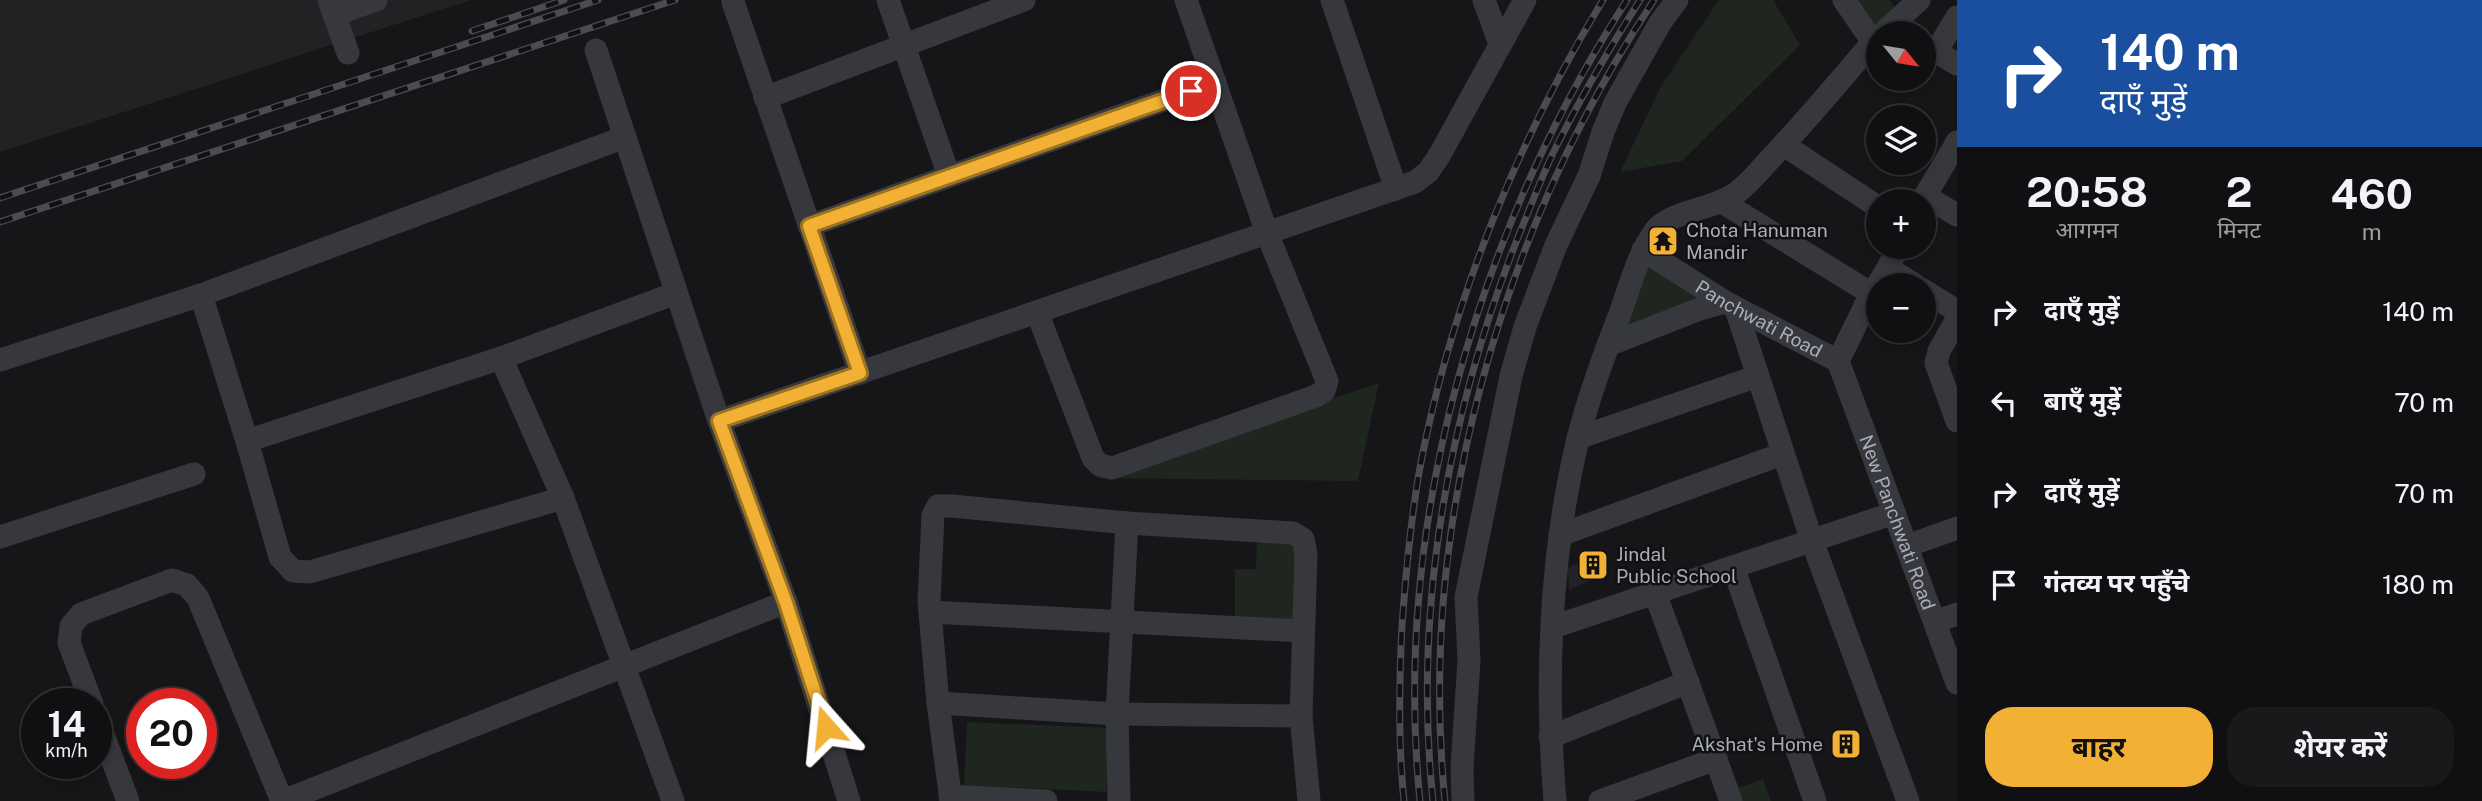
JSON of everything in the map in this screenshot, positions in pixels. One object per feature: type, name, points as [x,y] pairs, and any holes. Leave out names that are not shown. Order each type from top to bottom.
[{"type":"street","points":[[348,53],[332,7],[376,0]]},
{"type":"street","points":[[888,0],[949,176]]},
{"type":"street","points":[[765,98],[1024,0]]},
{"type":"street","points":[[1038,312],[1093,458],[1100,465],[1112,468],[1324,391],[1327,381],[1267,233],[1186,0]]},
{"type":"street","points":[[1332,0],[1396,189]]},
{"type":"street","points":[[1484,0],[1500,44]]},
{"type":"street","points":[[719,421],[1415,182],[1428,172],[1525,0]]},
{"type":"street","points":[[1463,801],[1462,767],[1469,660],[1466,597],[1511,376],[1525,327],[1556,245],[1589,176],[1615,103],[1676,0]]},
{"type":"street","points":[[1844,0],[1870,21]]},
{"type":"street","points":[[1899,21],[1919,0]]},
{"type":"street","points":[[733,2],[860,373]]},
{"type":"street","points":[[1936,40],[1957,17]]},
{"type":"street","points":[[596,50],[719,421],[786,603],[849,801]]},
{"type":"street","points":[[1936,52],[1957,64]]},
{"type":"street","points":[[1555,801],[1550,737],[1553,627],[1560,535],[1578,438],[1643,250],[1657,229],[1675,216],[1715,206],[1737,193],[1866,56]]},
{"type":"street","points":[[809,226],[1215,82]]},
{"type":"street","points":[[0,360],[201,295],[625,137]]},
{"type":"street","points":[[1929,189],[1957,142]]},
{"type":"street","points":[[1784,145],[1866,199]]},
{"type":"street","points":[[1722,202],[1866,291]]},
{"type":"street","points":[[1936,204],[1957,215]]},
{"type":"street","name":"Panchwati Road","points":[[1643,250],[1730,305],[1838,361],[1866,307]]},
{"type":"street","name":"Panchwati Road","points":[[1885,273],[1892,259]]},
{"type":"street","points":[[1888,268],[1896,273]]},
{"type":"street","points":[[247,440],[501,358],[677,293]]},
{"type":"street","points":[[201,295],[247,440],[280,558],[293,571],[310,572],[563,498]]},
{"type":"street","points":[[1936,298],[1957,311]]},
{"type":"street","points":[[1608,345],[1697,310],[1730,305],[1758,376],[1812,541],[1908,801]]},
{"type":"street","points":[[1955,412],[1936,363],[1939,351],[1957,319]]},
{"type":"street","points":[[501,358],[563,498],[673,801]]},
{"type":"street","name":"New Panchwati Road","points":[[1838,361],[1957,683]]},
{"type":"street","points":[[1578,438],[1758,376]]},
{"type":"street","points":[[1560,535],[1782,454]]},
{"type":"street","points":[[0,537],[194,474]]},
{"type":"street","points":[[1046,801],[951,799],[930,612],[933,515],[937,506],[1127,523],[1293,533],[1303,539],[1306,554],[1301,716],[1309,801]]},
{"type":"street","points":[[1553,627],[1894,513]]},
{"type":"street","points":[[1119,801],[1117,714],[1127,523]]},
{"type":"street","points":[[1906,546],[1957,528]]},
{"type":"street","points":[[1733,567],[1815,801]]},
{"type":"street","points":[[86,688],[69,643],[71,626],[81,614],[172,580],[187,585],[198,598],[282,801],[786,603]]},
{"type":"street","points":[[1655,593],[1731,801]]},
{"type":"street","points":[[930,612],[1303,631]]},
{"type":"street","points":[[1934,622],[1957,614]]},
{"type":"street","points":[[1550,737],[1688,682]]},
{"type":"street","points":[[939,703],[1117,714],[1301,716]]},
{"type":"street","points":[[112,758],[128,801]]},
{"type":"street","points":[[1600,801],[1716,759]]},
{"type":"shaded area","points":[[0,0],[471,0],[0,152]]},
{"type":"shaded area","points":[[1719,0],[1773,0],[1800,45],[1682,161],[1620,172],[1661,86]]},
{"type":"shaded area","points":[[1848,0],[1889,0],[1897,9],[1883,21],[1866,21],[1866,23]]},
{"type":"shaded area","points":[[1649,265],[1712,301],[1620,335]]},
{"type":"shaded area","points":[[1379,383],[1358,481],[1095,478]]},
{"type":"shaded area","points":[[1257,539],[1296,540],[1295,619],[1235,619],[1235,569],[1256,569]]},
{"type":"shaded area","points":[[1591,559],[1598,577],[1569,590],[1568,567]]},
{"type":"shaded area","points":[[967,722],[1109,728],[1106,792],[964,785]]},
{"type":"shaded area","points":[[1763,779],[1771,801],[1737,801],[1733,790]]},
{"type":"railway","points":[[472,31],[564,0]]},
{"type":"railway","points":[[0,198],[598,0]]},
{"type":"railway","points":[[0,222],[675,0]]},
{"type":"railway","points":[[1404,801],[1400,714],[1404,605],[1415,499],[1435,397],[1471,279],[1517,164],[1543,108],[1603,0]]},
{"type":"railway","points":[[1420,801],[1415,697],[1419,592],[1434,487],[1457,384],[1488,282],[1527,184],[1574,90],[1627,0]]},
{"type":"railway","points":[[1433,801],[1428,726],[1428,652],[1433,577],[1458,429],[1477,356],[1500,285],[1544,172],[1586,91],[1640,0]]},
{"type":"railway","points":[[1445,801],[1440,696],[1444,591],[1458,486],[1482,383],[1513,282],[1553,184],[1600,89],[1654,0]]},
{"type":"place","name":"Chota Hanuman Mandir","points":[[1663,241]]},
{"type":"place","name":"Jindal Public School","points":[[1593,565]]},
{"type":"place","name":"Akshat's Home","points":[[1846,744]]},
{"type":"route","points":[[826,727],[786,603],[719,421],[860,373],[809,226],[1191,91]]}]
